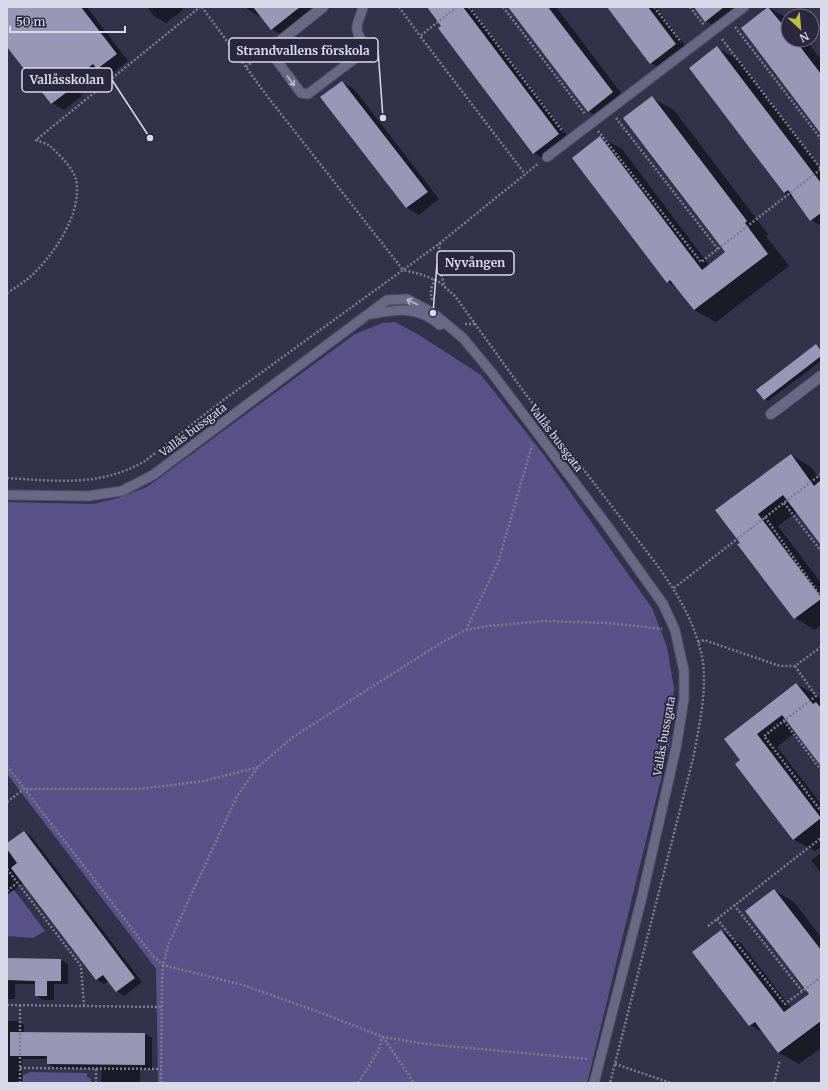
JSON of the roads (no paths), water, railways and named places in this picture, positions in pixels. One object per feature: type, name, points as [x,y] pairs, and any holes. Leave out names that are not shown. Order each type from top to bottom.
[{"type":"street","points":[[269,50],[323,7]]},
{"type":"street","points":[[771,414],[821,376]]},
{"type":"lane","points":[[269,50],[301,93],[308,94],[358,56],[362,50],[363,44],[357,25],[363,7]]},
{"type":"lane","points":[[547,157],[744,7]]},
{"type":"lane","name":"Vallås bussgata","points":[[7,494],[88,496],[122,490],[153,475],[368,315],[393,310],[411,310],[434,321],[463,345],[492,373],[606,524],[658,597],[671,619],[675,630],[684,671],[684,700],[676,748],[641,901],[594,1083]]},
{"type":"place","name":"Strandvallens förskola","points":[[383,118]]},
{"type":"place","name":"Vallåsskolan","points":[[150,138]]},
{"type":"place","name":"Nyvången","points":[[433,313]]}]
